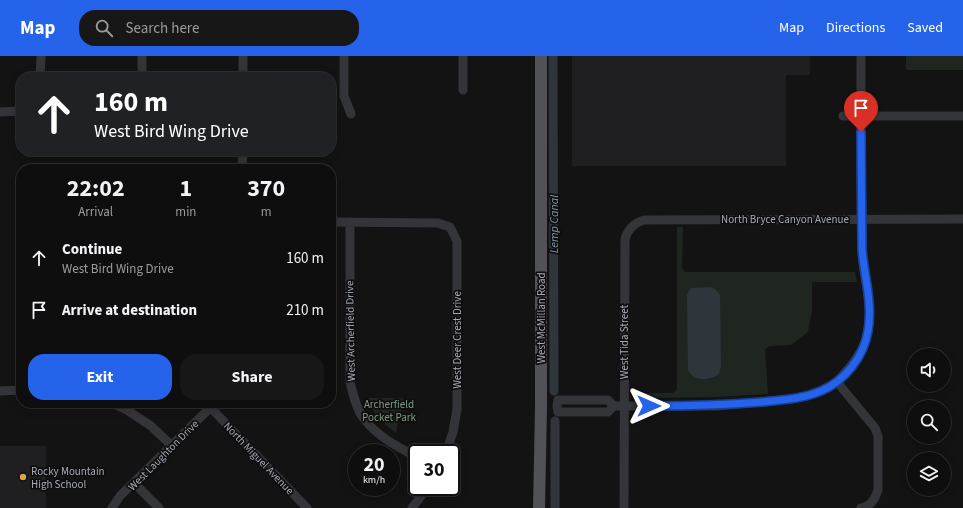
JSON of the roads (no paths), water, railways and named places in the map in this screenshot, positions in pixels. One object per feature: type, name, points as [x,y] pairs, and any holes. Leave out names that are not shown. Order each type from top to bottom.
[{"type":"main road","name":"West McMillan Road","points":[[539,508],[541,406],[541,56]]},
{"type":"street","points":[[40,72],[41,56]]},
{"type":"street","points":[[142,56],[142,72]]},
{"type":"street","points":[[243,56],[243,72]]},
{"type":"street","points":[[344,56],[344,96],[351,114]]},
{"type":"street","points":[[463,56],[463,90]]},
{"type":"street","points":[[541,406],[557,406],[558,412],[608,412],[614,406],[717,406],[792,399],[822,390],[837,382],[855,362],[863,348],[868,331],[870,306],[863,262],[861,219],[861,56]]},
{"type":"street","points":[[0,112],[16,111]]},
{"type":"street","points":[[843,116],[963,116]]},
{"type":"street","name":"North Bryce Canyon Avenue","points":[[632,226],[639,221],[644,220],[963,219]]},
{"type":"street","points":[[336,222],[350,222]]},
{"type":"street","name":"West Deer Crest Drive","points":[[350,222],[438,223],[450,227],[457,241],[457,409],[453,432],[449,444]]},
{"type":"street","name":"West Archerfield Drive","points":[[350,222],[350,382],[355,400],[363,419],[378,433],[408,452]]},
{"type":"street","name":"West Tida Street","points":[[624,508],[625,239],[627,231],[632,226]]},
{"type":"street","points":[[837,382],[875,428],[878,436],[878,490],[876,497],[871,504],[861,508]]},
{"type":"street","points":[[0,390],[16,390]]},
{"type":"street","points":[[123,408],[150,426],[172,446]]},
{"type":"street","name":"West Laughton Drive","points":[[112,508],[120,496],[210,408]]},
{"type":"street","name":"North Miguel Avenue","points":[[216,408],[307,508]]},
{"type":"street","points":[[134,483],[159,508]]},
{"type":"street","points":[[412,508],[421,496]]},
{"type":"waterway","name":"Lemp Canal","points":[[553,56],[554,391]]},
{"type":"waterway","name":"Lemp Canal","points":[[555,421],[555,508]]},
{"type":"place","name":"Rocky Mountain High School","points":[[23,477]]},
{"type":"park label","name":"Archerfield Pocket Park","points":[[389,410]]}]
